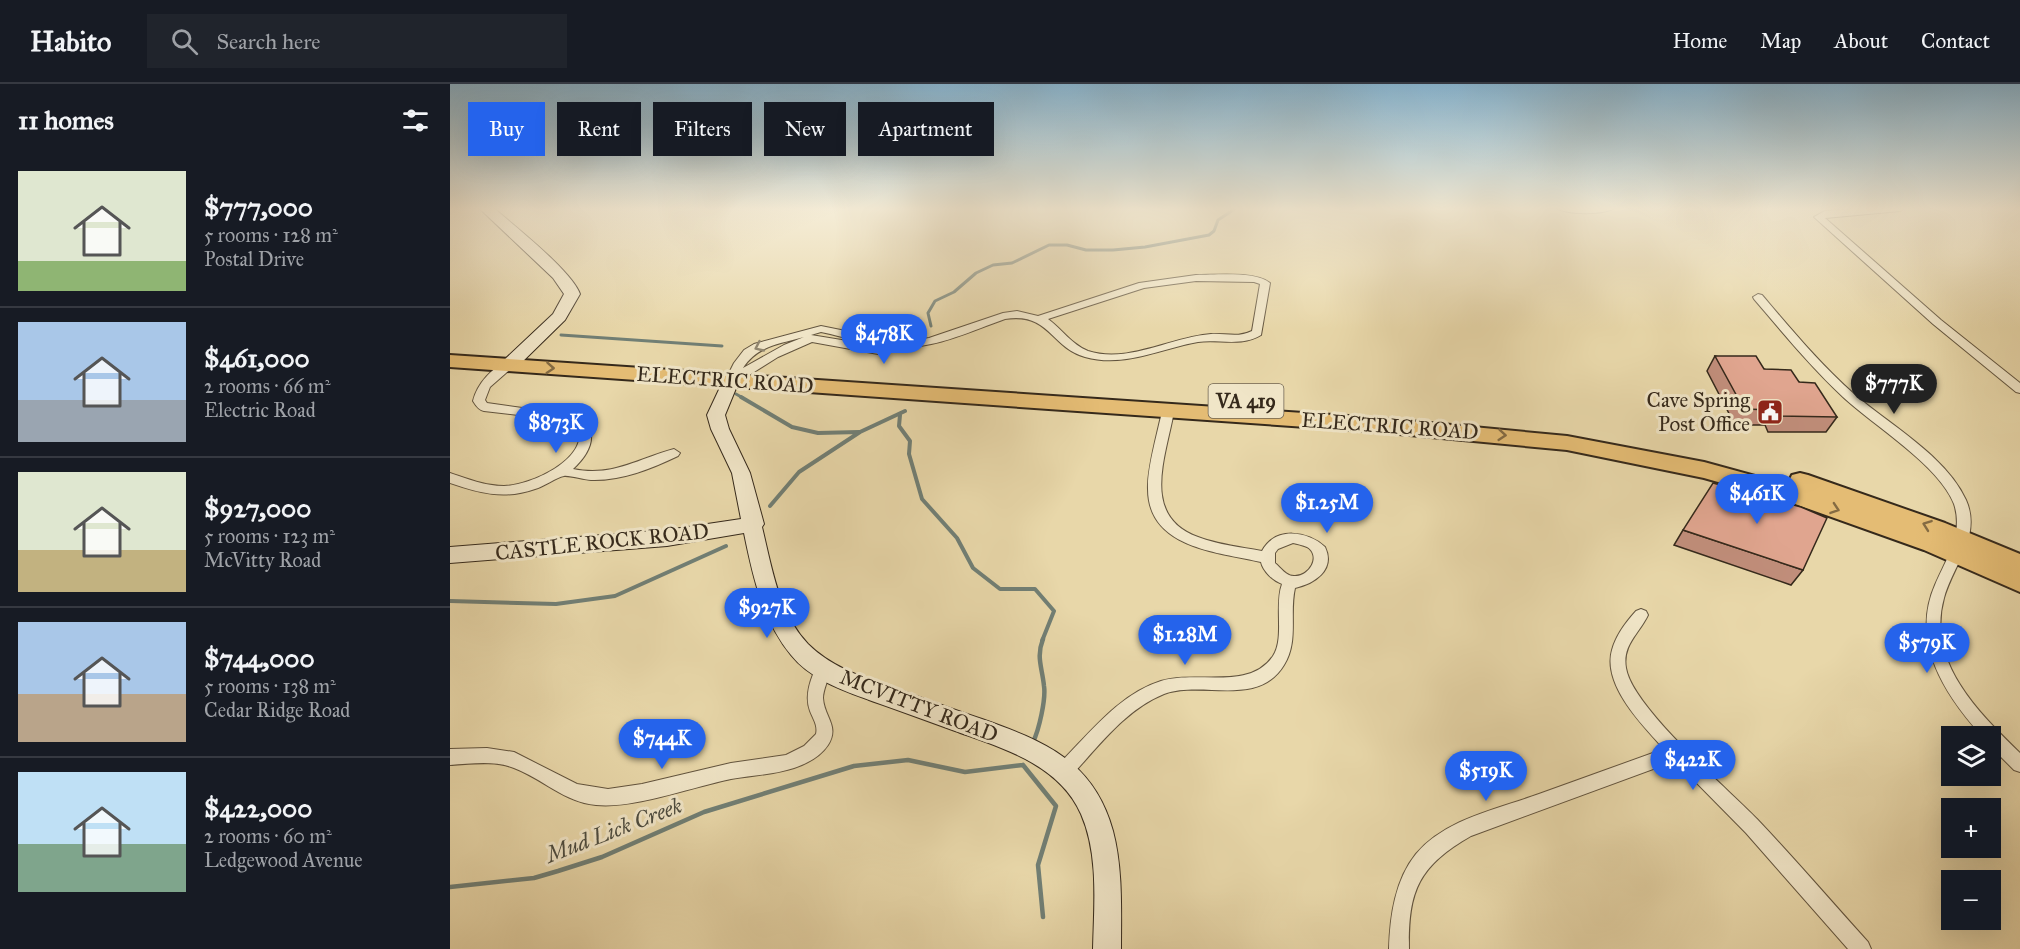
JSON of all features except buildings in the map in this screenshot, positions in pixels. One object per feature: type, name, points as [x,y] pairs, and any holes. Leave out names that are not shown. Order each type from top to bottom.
[{"type":"main road","name":"ELECTRIC ROAD","points":[[450,347],[740,371],[1168,411],[1512,436],[1612,450],[1758,484],[1883,525],[2020,564]]},
{"type":"main road","name":"ELECTRIC ROAD","points":[[450,361],[509,365],[740,371],[1390,410],[1557,426],[1647,441],[1755,467],[1862,501],[1959,546],[2020,582]]},
{"type":"street","points":[[450,478],[495,490],[507,491],[530,486],[560,470],[578,456],[583,448],[586,436],[581,423],[563,417],[484,407],[479,401],[481,390],[494,376],[525,352],[566,309],[571,299],[570,288],[528,248]]},
{"type":"street","points":[[1854,248],[1937,322],[2020,389]]},
{"type":"street","points":[[740,371],[768,360],[795,343],[816,337],[848,346],[915,351],[942,347],[996,324],[1029,318],[1047,323],[1083,353],[1112,358],[1137,356],[1200,338],[1254,336],[1257,333],[1266,285],[1261,280],[1244,278],[1169,280],[1111,294],[1038,319]]},
{"type":"street","points":[[1758,297],[1848,395],[1929,464],[1959,500],[1964,514],[1965,527],[1938,593],[1934,611],[1934,630],[1939,659],[1945,676],[1961,701],[2020,764]]},
{"type":"street","name":"MCVITTY ROAD","points":[[740,371],[716,415],[741,474],[754,524],[765,584],[776,615],[799,649],[823,668],[845,681],[1032,749],[1065,770],[1081,787],[1099,826],[1106,859],[1107,949]]},
{"type":"street","points":[[1168,411],[1154,488],[1154,500],[1162,520],[1172,531],[1192,541],[1267,558]]},
{"type":"street","points":[[560,470],[585,477],[599,477],[635,470],[674,453]]},
{"type":"street","name":"CASTLE ROCK ROAD","points":[[450,555],[667,538],[754,524]]},
{"type":"street","points":[[1299,538],[1315,545],[1323,558],[1317,573],[1309,579],[1290,581],[1274,573],[1268,565],[1267,558],[1274,544],[1284,539],[1299,538]]},
{"type":"street","points":[[1065,770],[1143,696],[1175,684],[1236,685],[1250,682],[1271,670],[1284,649],[1290,581]]},
{"type":"street","points":[[1641,615],[1620,645],[1618,661],[1626,690],[1679,752],[1737,811],[1861,949]]},
{"type":"street","points":[[450,757],[503,757],[521,762],[546,779],[575,793],[596,797],[619,797],[649,792],[686,781],[778,765],[808,752],[822,739],[825,729],[824,720],[817,709],[816,686],[823,668]]},
{"type":"street","points":[[1399,949],[1403,906],[1409,886],[1428,853],[1441,843],[1466,829],[1679,752]]},
{"type":"waterway","name":"Mud Lick Creek","points":[[931,326],[928,313],[935,301],[954,292],[976,273],[993,265],[1012,263],[1042,248]]},
{"type":"waterway","name":"Mud Lick Creek","points":[[1080,248],[1130,248]]},
{"type":"waterway","points":[[561,335],[722,346]]},
{"type":"waterway","points":[[736,394],[743,398]]},
{"type":"waterway","points":[[741,397],[792,427],[818,433],[859,432]]},
{"type":"waterway","points":[[770,506],[799,472],[860,432],[905,411]]},
{"type":"waterway","name":"Mud Lick Creek","points":[[900,415],[899,426],[910,441],[909,454],[922,499],[957,538],[973,568],[1000,589],[1035,589],[1054,611],[1042,641]]},
{"type":"waterway","points":[[450,601],[556,604],[615,596],[726,546]]},
{"type":"waterway","name":"Mud Lick Creek","points":[[1033,742],[1040,722],[1044,699],[1040,657],[1043,639]]},
{"type":"waterway","name":"Mud Lick Creek","points":[[450,887],[534,878],[558,871],[602,857],[704,812],[854,766],[908,760],[965,772],[1023,765],[1056,806],[1038,865],[1043,917]]},
{"type":"place","name":"Cave Spring Post Office","points":[[1770,412]]}]
